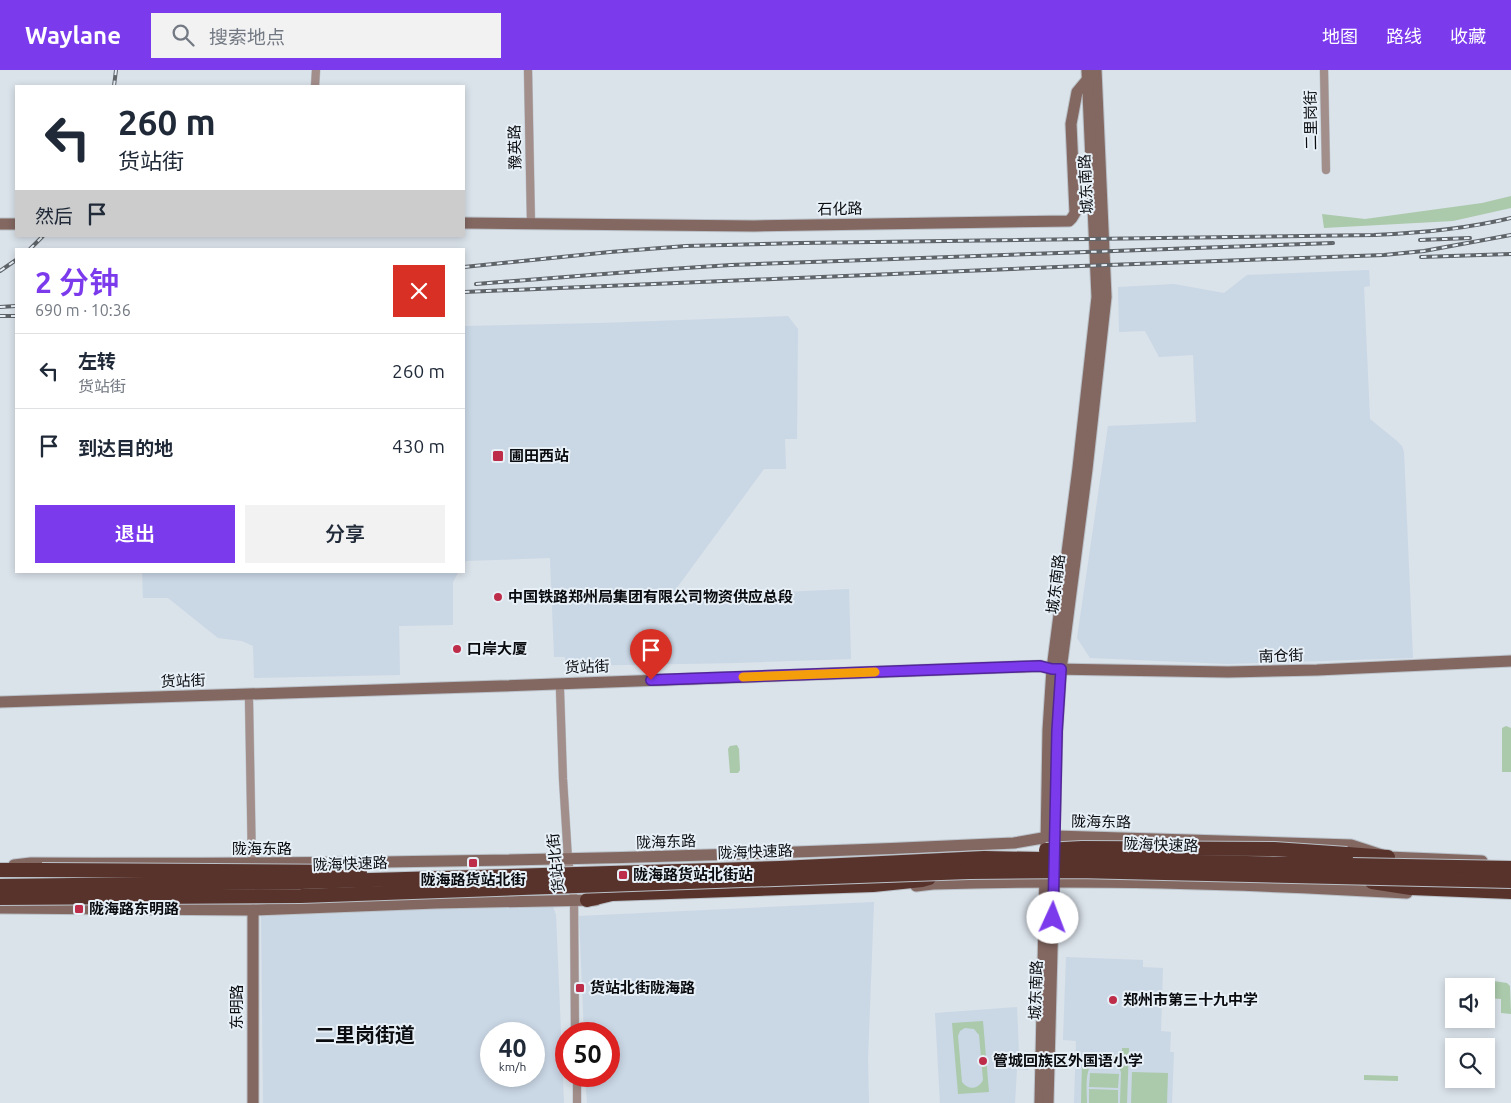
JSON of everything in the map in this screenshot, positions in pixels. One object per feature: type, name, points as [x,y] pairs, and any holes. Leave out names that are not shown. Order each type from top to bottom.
[{"type":"highway","points":[[934,861],[955,856],[984,853],[1082,848],[1274,849],[1388,857]]},
{"type":"highway","name":"陇海快速路","points":[[0,886],[277,882],[780,868],[984,858],[1511,868]]},
{"type":"highway","points":[[0,869],[339,871],[426,878]]},
{"type":"highway","name":"陇海快速路","points":[[0,898],[293,896],[943,873],[1077,871],[1511,882]]},
{"type":"highway","points":[[580,900],[612,894],[873,885],[922,880],[943,873]]},
{"type":"highway","points":[[1339,877],[1411,888],[1511,892]]},
{"type":"street","points":[[315,85],[316,70]]},
{"type":"street","name":"豫英路","points":[[528,70],[531,224]]},
{"type":"street","name":"城东南路","points":[[1040,1103],[1050,837],[1048,730],[1087,469],[1106,297],[1096,70]]},
{"type":"street","name":"二里岗街","points":[[1324,70],[1326,170]]},
{"type":"street","name":"石化路","points":[[465,223],[754,226],[1069,221],[1076,213],[1071,124],[1077,92],[1087,75]]},
{"type":"street","name":"城东南路","points":[[1057,669],[1097,297],[1087,75]]},
{"type":"street","points":[[0,224],[15,224]]},
{"type":"street","name":"南仓街","points":[[1057,669],[1228,672],[1511,661]]},
{"type":"street","name":"货站街","points":[[0,702],[1040,666],[1057,669]]},
{"type":"street","name":"货站街","points":[[0,708],[560,690],[1041,672],[1057,669]]},
{"type":"street","name":"货站北街","points":[[560,690],[568,859],[580,900],[576,1022]]},
{"type":"street","points":[[249,700],[253,910]]},
{"type":"street","name":"陇海东路","points":[[0,869],[31,863],[312,864],[646,858],[965,846],[1014,843],[1050,837],[1350,845],[1388,857],[1511,862]]},
{"type":"street","points":[[0,908],[253,910],[436,903],[870,892],[933,884],[1049,881],[1258,885],[1511,898]]},
{"type":"street","name":"城东南路","points":[[1048,1103],[1049,881]]},
{"type":"street","name":"东明路","points":[[253,910],[253,1103]]},
{"type":"street","points":[[577,1087],[578,1103]]},
{"type":"shaded area","points":[[1369,270],[1370,286],[1364,287],[1370,419],[1397,441],[1402,446],[1404,452],[1413,658],[1228,664],[1090,658],[1077,638],[1108,426],[1196,422],[1193,355],[1159,357],[1145,331],[1119,332],[1118,287],[1174,284],[1224,293],[1247,275]]},
{"type":"shaded area","points":[[788,316],[798,329],[797,439],[785,439],[786,469],[764,469],[676,589],[677,597],[849,589],[851,659],[566,666],[565,657],[554,657],[550,558],[465,562],[465,326]]},
{"type":"shaded area","points":[[142,573],[458,573],[453,582],[453,625],[399,626],[400,675],[254,678],[253,646],[242,641],[218,638],[168,598],[143,598]]},
{"type":"shaded area","points":[[874,902],[868,1059],[869,1103],[587,1103],[586,1087],[620,1087],[620,1022],[583,1022],[579,916]]},
{"type":"shaded area","points":[[552,904],[556,915],[561,1022],[555,1022],[555,1087],[563,1087],[564,1103],[263,1103],[261,914]]},
{"type":"shaded area","name":"郑州市第三十九中学","points":[[1066,957],[1143,960],[1143,967],[1163,968],[1161,1031],[1171,1032],[1170,1052],[1174,1052],[1172,1103],[1074,1103],[1076,1041],[1063,1040]]},
{"type":"shaded area","name":"管城回族区外国语小学","points":[[1017,1007],[1019,1052],[1029,1052],[1028,1070],[1017,1069],[1015,1103],[940,1103],[935,1013]]},
{"type":"green space","points":[[1511,196],[1511,208],[1453,221],[1324,228],[1322,214],[1365,219],[1482,203]]},
{"type":"green space","points":[[1506,726],[1511,728],[1511,772],[1502,772],[1502,728]]},
{"type":"green space","points":[[737,745],[739,749],[740,770],[738,773],[730,773],[728,749],[730,746]]},
{"type":"green space","points":[[1495,981],[1507,983],[1510,986],[1511,1014],[1501,1013],[1501,999],[1495,999]]},
{"type":"green space","points":[[983,1021],[989,1092],[958,1094],[952,1023]],"holes":[[[965,1028],[974,1029],[979,1035],[983,1080],[978,1086],[970,1088],[962,1082],[958,1036],[960,1031]]]},
{"type":"green space","points":[[1122,1048],[1129,1048],[1127,1103],[1120,1103],[1121,1072],[1119,1067],[1112,1060],[1099,1059],[1093,1062],[1088,1074],[1087,1103],[1081,1103],[1082,1060],[1092,1054],[1102,1052],[1122,1059]]},
{"type":"green space","points":[[1132,1072],[1168,1073],[1167,1103],[1131,1103]]},
{"type":"green space","points":[[1090,1073],[1119,1074],[1118,1088],[1089,1087]]},
{"type":"green space","points":[[1364,1075],[1398,1076],[1398,1081],[1364,1080]]},
{"type":"green space","points":[[1089,1089],[1118,1090],[1118,1103],[1089,1103]]},
{"type":"railway","points":[[114,85],[116,70]]},
{"type":"railway","points":[[465,267],[686,246],[1374,235],[1443,230],[1511,218]]},
{"type":"railway","points":[[465,292],[1384,255],[1424,251],[1511,235]]},
{"type":"railway","points":[[31,248],[42,237]]},
{"type":"railway","points":[[1420,240],[1470,238]]},
{"type":"railway","points":[[476,284],[731,265],[1333,243]]},
{"type":"railway","points":[[1421,257],[1511,254]]},
{"type":"railway","points":[[0,271],[15,261]]},
{"type":"railway","points":[[0,307],[15,306]]},
{"type":"railway","points":[[0,316],[15,316]]},
{"type":"slow traffic","points":[[743,677],[875,672]]},
{"type":"place","name":"圃田西站","points":[[498,456]]},
{"type":"place","name":"中国铁路郑州局集团有限公司物资供应总段","points":[[498,597]]},
{"type":"place","name":"口岸大厦","points":[[457,649]]},
{"type":"place","name":"陇海路货站北街","points":[[473,863]]},
{"type":"place","name":"陇海路货站北街站","points":[[623,875]]},
{"type":"place","name":"陇海路东明路","points":[[79,909]]},
{"type":"place","name":"货站北街陇海路","points":[[580,988]]},
{"type":"place","name":"郑州市第三十九中学","points":[[1113,1000]]},
{"type":"place","name":"管城回族区外国语小学","points":[[983,1061]]},
{"type":"district","name":"二里岗街道","points":[[365,1035]]},
{"type":"route","points":[[651,680],[1040,666],[1061,669],[1057,731],[1053,918]]}]
